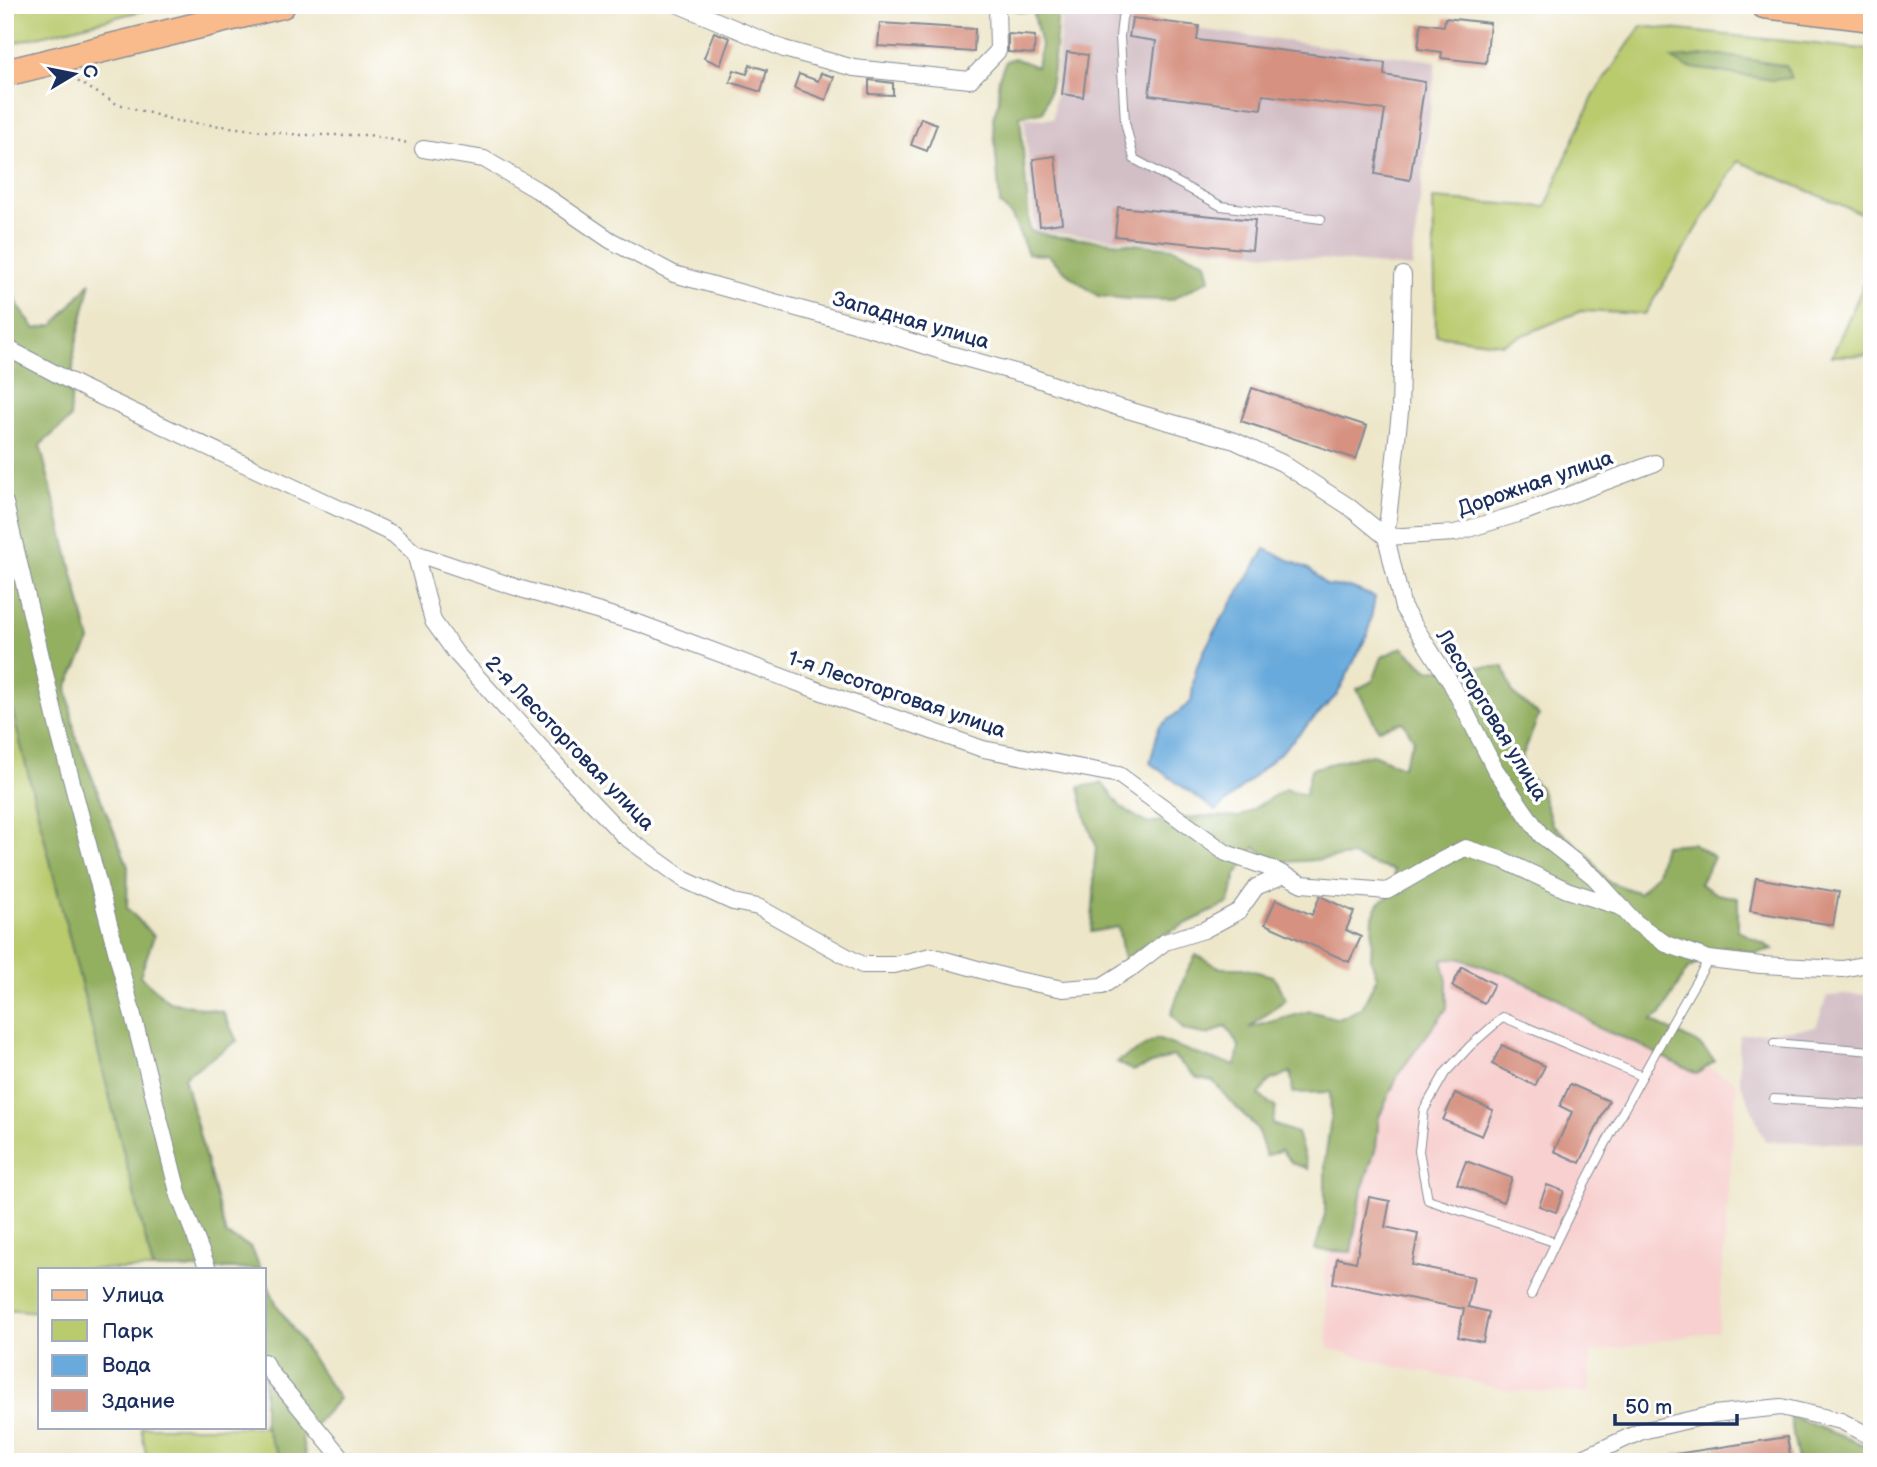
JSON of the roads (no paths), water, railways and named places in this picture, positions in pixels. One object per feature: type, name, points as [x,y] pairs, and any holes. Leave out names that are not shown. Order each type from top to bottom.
[{"type":"main road","points":[[5,73],[282,5]]},
{"type":"main road","points":[[1764,5],[1872,18]]},
{"type":"street","points":[[679,5],[784,49],[854,68],[970,80],[998,51],[997,5]]},
{"type":"street","name":"Западная улица","points":[[423,149],[484,159],[537,190],[610,240],[674,274],[872,329],[1029,376],[1114,406],[1235,441],[1282,463],[1348,506],[1386,537]]},
{"type":"street","name":"Лесоторговая улица","points":[[1403,275],[1400,412],[1386,537],[1403,608],[1451,683],[1495,769],[1541,835],[1594,877],[1635,922],[1666,944],[1709,959],[1761,965],[1843,969],[1872,963]]},
{"type":"street","points":[[5,347],[89,391],[393,534],[415,553]]},
{"type":"street","name":"Дорожная улица","points":[[1386,537],[1455,533],[1524,512],[1654,463]]},
{"type":"street","points":[[5,503],[58,729],[178,1196],[208,1268]]},
{"type":"street","name":"1-я Лесоторговая улица","points":[[415,553],[521,589],[641,624],[983,749],[1119,775],[1226,853],[1275,870],[1302,884],[1387,891],[1465,848],[1503,860],[1567,890],[1623,908]]},
{"type":"street","name":"2-я Лесоторговая улица","points":[[415,553],[433,621],[455,652],[624,836],[685,880],[733,902],[758,907],[862,965],[894,965],[932,956],[1013,979],[1063,989],[1102,986],[1165,942],[1204,930],[1239,911],[1256,887],[1284,875]]},
{"type":"street","points":[[266,1365],[345,1462]]},
{"type":"street","points":[[1574,1462],[1642,1431],[1714,1415],[1781,1407],[1840,1421],[1872,1437]]},
{"type":"lane","points":[[1127,5],[1122,18],[1120,37],[1125,122],[1134,159],[1221,206],[1321,219]]},
{"type":"lane","points":[[1494,5],[1522,9],[1532,5]]},
{"type":"lane","points":[[1531,1295],[1554,1242],[1642,1076],[1709,959]]},
{"type":"lane","points":[[1554,1242],[1428,1200],[1419,1151],[1424,1110],[1445,1073],[1503,1017],[1642,1076]]},
{"type":"lane","points":[[1774,1043],[1872,1051]]},
{"type":"lane","points":[[1774,1099],[1872,1105]]},
{"type":"water","points":[[1265,549],[1311,570],[1326,585],[1353,588],[1375,597],[1368,634],[1337,695],[1282,751],[1216,811],[1150,763],[1159,727],[1191,702],[1195,673],[1205,649]]}]
